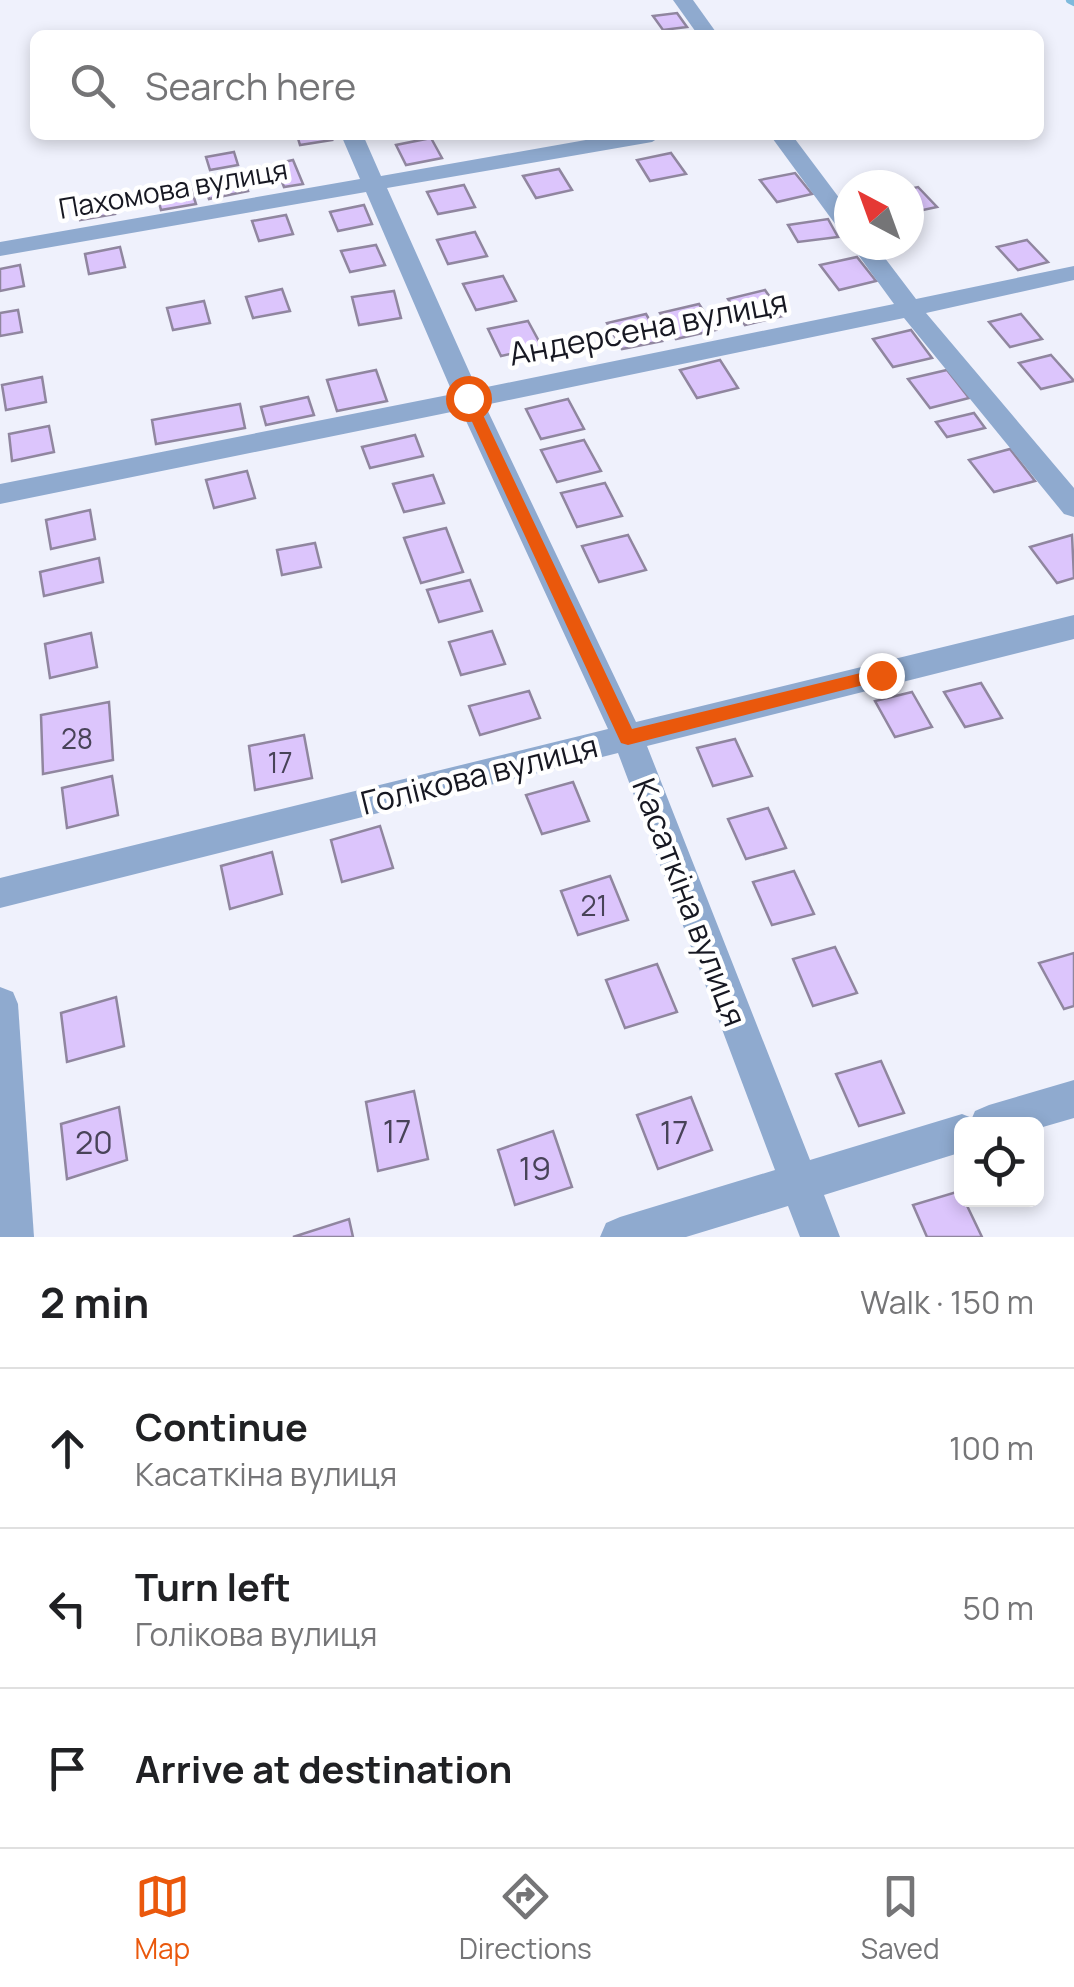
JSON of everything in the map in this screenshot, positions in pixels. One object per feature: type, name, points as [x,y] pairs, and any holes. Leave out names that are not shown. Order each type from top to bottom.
[{"type":"street","points":[[683,0],[704,30]]},
{"type":"street","name":"Касаткіна вулиця","points":[[354,140],[468,398],[628,738],[820,1237]]},
{"type":"street","name":"Пахомова вулиця","points":[[0,249],[623,140]]},
{"type":"street","points":[[784,140],[834,207]]},
{"type":"street","points":[[874,260],[1074,507]]},
{"type":"street","name":"Андерсена вулиця","points":[[0,494],[1074,273]]},
{"type":"street","name":"Голікова вулиця","points":[[0,892],[1074,627]]},
{"type":"street","points":[[0,1004],[14,1237]]},
{"type":"street","points":[[1013,1117],[1074,1099]]},
{"type":"street","points":[[620,1237],[954,1135]]},
{"type":"building","points":[[677,13],[687,27],[663,30],[653,16]]},
{"type":"building","points":[[298,140],[332,140],[300,145]]},
{"type":"building","points":[[432,140],[442,158],[406,165],[396,145]]},
{"type":"building","points":[[234,152],[238,165],[210,170],[206,157]]},
{"type":"building","points":[[671,153],[686,174],[650,181],[637,160]]},
{"type":"building","points":[[293,160],[303,184],[284,187],[275,164]]},
{"type":"building","points":[[559,169],[572,190],[536,198],[523,176]]},
{"type":"building","points":[[795,173],[812,194],[777,202],[760,180]]},
{"type":"building","points":[[243,178],[248,191],[209,199],[204,185]]},
{"type":"building","points":[[190,185],[196,204],[161,210],[156,191]]},
{"type":"building","points":[[464,185],[475,207],[438,214],[427,192]]},
{"type":"building","points":[[924,193],[937,207],[924,210]]},
{"type":"building","points":[[111,195],[115,214],[80,220],[76,201]]},
{"type":"building","points":[[364,205],[372,224],[338,231],[330,212]]},
{"type":"building","points":[[286,215],[293,234],[259,241],[252,221]]},
{"type":"building","points":[[828,219],[834,238],[798,242],[788,225]]},
{"type":"building","points":[[475,232],[487,256],[448,264],[437,240]]},
{"type":"building","points":[[1027,240],[1048,262],[1018,270],[997,247]]},
{"type":"building","points":[[376,245],[385,265],[350,272],[341,251]]},
{"type":"building","points":[[120,247],[125,267],[89,274],[85,254]]},
{"type":"building","points":[[859,260],[876,281],[839,290],[820,265]]},
{"type":"building","points":[[20,265],[24,286],[0,291],[0,269]]},
{"type":"building","points":[[503,276],[516,301],[476,310],[463,284]]},
{"type":"building","points":[[282,289],[290,311],[253,318],[246,297]]},
{"type":"building","points":[[765,290],[783,316],[745,325],[728,299]]},
{"type":"building","points":[[394,291],[401,318],[359,325],[352,297]]},
{"type":"building","points":[[204,301],[210,323],[173,330],[167,308]]},
{"type":"building","points":[[699,304],[716,330],[676,339],[660,313]]},
{"type":"building","points":[[18,310],[22,332],[0,336],[0,313]]},
{"type":"building","points":[[646,314],[662,341],[622,349],[607,323]]},
{"type":"building","points":[[1021,314],[1042,339],[1010,347],[989,322]]},
{"type":"building","points":[[528,321],[542,347],[501,356],[488,329]]},
{"type":"building","points":[[911,330],[932,358],[893,367],[873,339]]},
{"type":"building","points":[[1051,355],[1074,381],[1041,389],[1019,363]]},
{"type":"building","points":[[720,360],[738,388],[697,398],[680,370]]},
{"type":"building","points":[[376,370],[387,401],[337,411],[327,380]]},
{"type":"building","points":[[947,370],[969,398],[930,408],[908,379]]},
{"type":"building","points":[[42,377],[46,402],[6,410],[2,385]]},
{"type":"building","points":[[308,397],[314,415],[266,425],[261,407]]},
{"type":"building","points":[[568,399],[584,429],[541,439],[526,409]]},
{"type":"building","points":[[240,404],[245,428],[156,444],[152,420]]},
{"type":"building","points":[[974,413],[985,428],[947,437],[936,422]]},
{"type":"building","points":[[49,426],[54,452],[12,461],[9,434]]},
{"type":"building","points":[[415,435],[423,456],[370,468],[362,447]]},
{"type":"building","points":[[584,440],[601,471],[557,482],[541,450]]},
{"type":"building","points":[[1010,449],[1035,481],[994,492],[969,460]]},
{"type":"building","points":[[247,471],[255,498],[214,508],[206,480]]},
{"type":"building","points":[[433,475],[444,503],[404,512],[393,484]]},
{"type":"building","points":[[605,483],[622,516],[577,527],[561,493]]},
{"type":"building","points":[[90,510],[95,539],[51,549],[46,520]]},
{"type":"building","points":[[446,528],[463,572],[421,583],[404,538]]},
{"type":"building","points":[[628,535],[646,570],[599,582],[582,546]]},
{"type":"building","points":[[1072,535],[1074,578],[1057,583],[1030,547]]},
{"type":"building","points":[[315,543],[321,567],[282,575],[277,550]]},
{"type":"building","points":[[99,558],[103,582],[44,596],[40,572]]},
{"type":"building","points":[[470,580],[482,611],[439,622],[427,590]]},
{"type":"building","points":[[492,631],[505,664],[461,675],[449,642]]},
{"type":"building","points":[[91,633],[97,667],[50,678],[45,644]]},
{"type":"building","points":[[981,683],[1002,718],[965,727],[944,692]]},
{"type":"building","points":[[529,691],[540,718],[480,735],[469,706]]},
{"type":"building","points":[[912,692],[932,727],[895,737],[875,701]]},
{"type":"building","points":[[109,702],[113,760],[43,774],[41,715]]},
{"type":"building","points":[[304,735],[312,778],[255,790],[249,746]]},
{"type":"building","points":[[735,739],[752,776],[713,786],[697,748]]},
{"type":"building","points":[[112,776],[118,815],[67,828],[62,788]]},
{"type":"building","points":[[573,782],[589,821],[542,834],[526,795]]},
{"type":"building","points":[[768,808],[786,848],[746,859],[728,819]]},
{"type":"building","points":[[380,826],[393,868],[342,882],[331,840]]},
{"type":"building","points":[[272,852],[282,894],[230,909],[221,866]]},
{"type":"building","points":[[794,871],[814,914],[772,925],[753,882]]},
{"type":"building","points":[[610,876],[628,920],[578,935],[561,891]]},
{"type":"building","points":[[835,947],[857,993],[813,1006],[793,959]]},
{"type":"building","points":[[1074,953],[1074,1006],[1064,1009],[1039,963]]},
{"type":"building","points":[[657,964],[677,1012],[625,1028],[606,980]]},
{"type":"building","points":[[116,997],[124,1046],[67,1062],[61,1013]]},
{"type":"building","points":[[881,1061],[904,1113],[859,1126],[836,1074]]},
{"type":"building","points":[[414,1091],[428,1159],[378,1171],[366,1102]]},
{"type":"building","points":[[691,1097],[712,1150],[658,1169],[637,1115]]},
{"type":"building","points":[[119,1107],[127,1160],[67,1179],[61,1124]]},
{"type":"building","points":[[553,1131],[572,1187],[515,1205],[498,1150]]},
{"type":"building","points":[[954,1193],[954,1207],[968,1207],[982,1237],[927,1237],[913,1205]]},
{"type":"building","points":[[349,1219],[353,1237],[293,1237]]},
{"type":"waterway","points":[[1070,0],[1074,2]]},
{"type":"route","points":[[468,398],[628,738],[881,675]]}]
